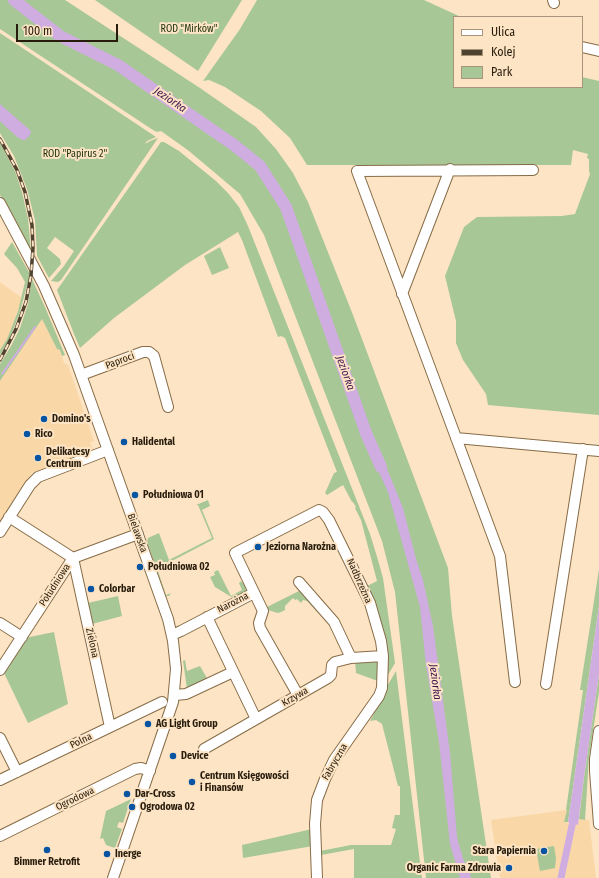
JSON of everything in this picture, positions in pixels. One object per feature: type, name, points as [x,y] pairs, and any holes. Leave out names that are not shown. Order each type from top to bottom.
[{"type":"street","points":[[583,47],[599,51]]},
{"type":"street","points":[[515,682],[500,556],[357,171],[450,169],[533,170]]},
{"type":"street","points":[[402,294],[450,169]]},
{"type":"street","name":"Bielawska","points":[[0,203],[50,298],[81,375],[168,619],[172,635],[176,664],[175,694],[171,710],[113,877]]},
{"type":"street","name":"Paproci","points":[[81,375],[143,352],[149,352],[154,356],[168,407]]},
{"type":"street","points":[[456,438],[599,451]]},
{"type":"street","points":[[546,684],[583,449]]},
{"type":"street","points":[[0,532],[30,485],[38,477],[108,450]]},
{"type":"street","name":"Narożna","points":[[172,635],[254,592],[235,553],[319,510],[323,512]]},
{"type":"street","name":"Nadbrzeżna","points":[[323,512],[330,520],[338,535],[370,603],[381,641],[383,656]]},
{"type":"street","points":[[9,517],[73,558]]},
{"type":"street","name":"Południowa","points":[[0,670],[73,558],[138,534]]},
{"type":"street","name":"Zielona","points":[[73,558],[110,727]]},
{"type":"street","points":[[299,582],[334,622],[351,658]]},
{"type":"street","points":[[254,592],[263,611],[259,623],[260,628],[298,695]]},
{"type":"street","points":[[207,617],[256,719]]},
{"type":"street","points":[[0,623],[22,637]]},
{"type":"street","name":"Krzywa","points":[[204,749],[330,676],[333,664],[335,662],[351,658],[383,656]]},
{"type":"street","name":"Fabryczna","points":[[317,878],[315,824],[317,800],[325,779],[339,752],[379,696],[382,680],[383,656]]},
{"type":"street","points":[[175,694],[186,694],[233,672]]},
{"type":"street","name":"Polna","points":[[0,780],[162,702]]},
{"type":"street","points":[[599,731],[595,759],[599,824]]},
{"type":"street","points":[[0,738],[17,772]]},
{"type":"street","name":"Ogrodowa","points":[[0,836],[135,769],[141,768],[150,771]]},
{"type":"shaded area","points":[[0,282],[22,298],[7,340],[0,350]]},
{"type":"shaded area","points":[[42,319],[57,349],[60,350],[64,363],[68,365],[94,441],[90,442],[93,450],[32,473],[0,521],[0,381]]},
{"type":"shaded area","name":"Stara Papiernia","points":[[567,810],[564,822],[578,825],[579,819],[589,820],[596,878],[500,878],[491,820]]},
{"type":"green space","points":[[0,0],[65,0],[200,88],[256,127],[276,149],[293,173],[308,202],[353,315],[448,568],[452,616],[491,878],[426,878],[395,592],[382,541],[264,235],[240,194],[189,151],[161,131],[157,132],[153,130],[0,29]]},
{"type":"green space","name":"ROD \"Mirków\"","points":[[95,0],[242,0],[198,71]]},
{"type":"green space","points":[[257,0],[424,0],[459,16],[453,16],[453,88],[583,88],[583,77],[599,81],[599,415],[488,405],[486,394],[463,360],[456,343],[456,321],[445,276],[464,227],[477,217],[562,216],[575,214],[590,174],[589,159],[587,158],[588,154],[573,150],[571,165],[307,165],[290,138],[261,111],[225,87],[209,80],[203,81],[240,29]]},
{"type":"green space","name":"ROD \"Papirus 2\"","points":[[0,33],[156,137],[147,141],[145,144],[158,138],[61,280],[58,282],[51,281],[74,251],[55,237],[47,248],[60,259],[61,264],[49,278],[37,256],[35,220],[27,189],[14,156],[0,133]]},
{"type":"green space","points":[[161,142],[164,142],[179,151],[216,181],[239,207],[248,226],[370,534],[378,560],[383,578],[395,663],[385,680],[365,587],[377,581],[361,520],[355,508],[356,507],[343,485],[327,495],[325,493],[334,473],[337,472],[285,338],[281,336],[278,337],[238,232],[185,265],[114,318],[80,348],[74,334],[57,290]]},
{"type":"green space","points":[[0,143],[15,171],[22,192],[28,219],[31,251],[0,195]]},
{"type":"green space","points":[[12,242],[30,274],[20,312],[10,338],[0,355],[0,350],[7,339],[18,311],[25,282],[17,268],[4,254]]},
{"type":"green space","points":[[220,247],[229,268],[212,275],[204,256]]},
{"type":"green space","points":[[32,279],[65,355],[62,356],[60,350],[57,349],[42,319],[0,381],[0,364],[20,328],[28,304]]},
{"type":"green space","points":[[208,500],[210,506],[202,510],[214,539],[166,564],[165,562],[156,565],[166,595],[171,593],[169,596],[166,596],[147,542],[148,538],[159,533],[169,560],[212,538],[198,505],[196,505]]},
{"type":"green space","points":[[599,569],[599,606],[568,822],[564,822],[567,810],[583,690],[580,690]]},
{"type":"green space","points":[[218,570],[231,596],[242,590],[239,583],[241,581],[246,588],[246,591],[233,598],[215,587],[210,577],[215,575],[214,572]]},
{"type":"green space","points":[[299,591],[320,613],[319,614],[307,601],[303,600],[301,603],[297,599],[295,600],[293,598],[285,606],[285,610],[281,612],[278,613],[268,610],[267,607]]},
{"type":"green space","points":[[118,596],[122,616],[92,624],[88,603]]},
{"type":"green space","points":[[54,632],[68,704],[28,723],[4,673],[25,638]]},
{"type":"green space","points":[[377,659],[380,662],[379,680],[356,673],[355,660]]},
{"type":"green space","points":[[185,660],[187,671],[200,666],[208,680],[187,689],[183,661]]},
{"type":"green space","points":[[396,671],[422,878],[354,878],[354,849],[321,855],[320,851],[351,845],[391,845],[396,829],[392,828],[395,815],[400,815],[400,786],[398,786],[382,724],[376,720],[370,721],[374,714],[372,712]]},
{"type":"green space","points":[[599,674],[599,692],[589,757],[585,820],[579,819]]},
{"type":"green space","points":[[131,799],[123,823],[119,822],[117,827],[122,829],[115,848],[106,845],[103,838],[100,839],[106,811]]},
{"type":"green space","points":[[312,829],[313,846],[243,858],[242,845]]},
{"type":"green space","points":[[554,846],[556,858],[555,868],[540,871],[536,849]]},
{"type":"water","points":[[0,104],[31,131],[30,135],[25,140],[17,137],[0,121]]},
{"type":"water","points":[[379,449],[403,508],[423,580],[433,626],[450,753],[457,837],[463,859],[470,872],[471,878],[460,878],[450,844],[439,742],[426,665],[420,607],[388,492],[372,457]]},
{"type":"water","points":[[599,606],[599,674],[578,825],[568,822]]},
{"type":"waterway","name":"Jeziorka","points":[[14,0],[60,36],[118,65],[234,145],[260,166],[286,207],[366,433],[381,467]]},
{"type":"waterway","points":[[2,374],[35,327]]},
{"type":"waterway","points":[[561,878],[574,816]]},
{"type":"railway","points":[[0,139],[17,170],[25,192],[32,225],[33,248],[31,275],[26,302],[16,329],[0,360]]},
{"type":"place","name":"Domino's","points":[[44,419]]},
{"type":"place","name":"Rico","points":[[27,434]]},
{"type":"place","name":"Halidental","points":[[124,442]]},
{"type":"place","name":"Delikatesy Centrum","points":[[38,458]]},
{"type":"place","name":"Południowa 01","points":[[135,495]]},
{"type":"place","name":"Jeziorna Narożna","points":[[258,547]]},
{"type":"place","name":"Południowa 02","points":[[140,567]]},
{"type":"place","name":"Colorbar","points":[[91,589]]},
{"type":"place","name":"AG Light Group","points":[[148,724]]},
{"type":"place","name":"Device","points":[[173,756]]},
{"type":"place","name":"Centrum Księgowości i Finansów","points":[[192,782]]},
{"type":"place","name":"Dar-Cross","points":[[127,794]]},
{"type":"place","name":"Ogrodowa 02","points":[[132,807]]},
{"type":"place","name":"Bimmer Retrofit","points":[[47,850]]},
{"type":"place","name":"Stara Papiernia","points":[[544,851]]},
{"type":"place","name":"Inerge","points":[[107,854]]},
{"type":"place","name":"Organic Farma Zdrowia","points":[[509,868]]}]
